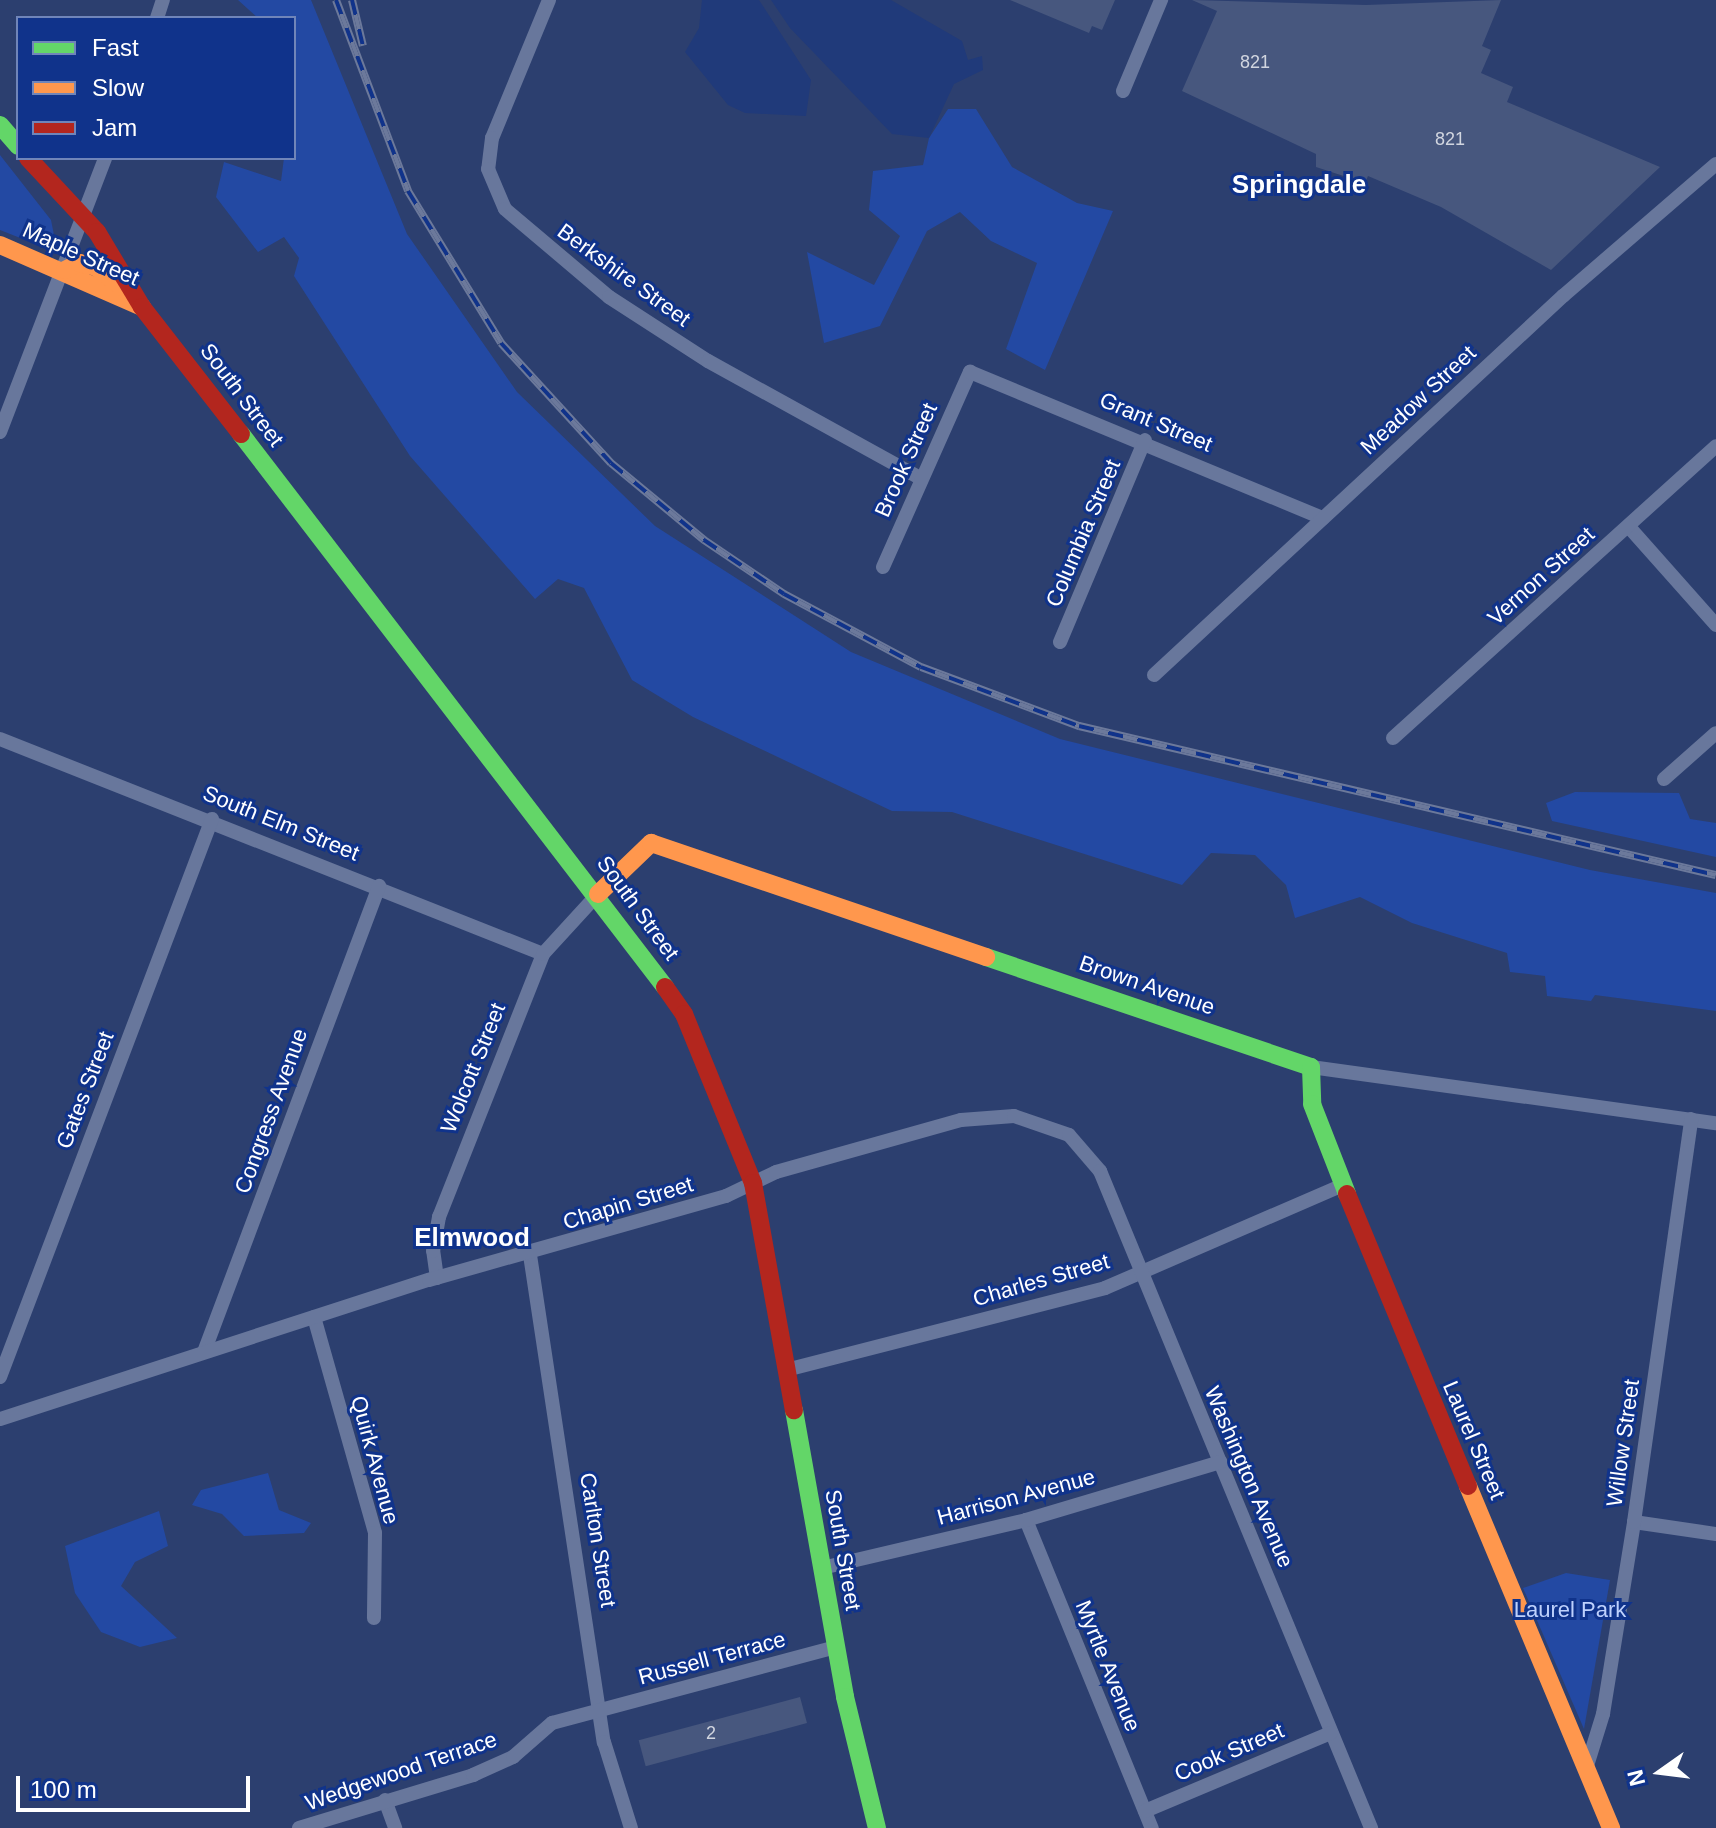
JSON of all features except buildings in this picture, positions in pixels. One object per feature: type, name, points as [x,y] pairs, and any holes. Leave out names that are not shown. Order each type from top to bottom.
[{"type":"main road","points":[[0,125],[16,144]]},
{"type":"main road","name":"South Street","points":[[30,160],[124,270],[142,307],[598,894],[684,1014],[753,1183],[836,1647],[877,1828]]},
{"type":"main road","name":"Maple Street","points":[[0,245],[65,270],[79,263],[96,267],[142,307]]},
{"type":"main road","name":"Brown Avenue","points":[[598,894],[635,852],[651,843],[1311,1067]]},
{"type":"main road","name":"Laurel Street","points":[[1311,1067],[1315,1116],[1611,1828]]},
{"type":"street","name":"Berkshire Street","points":[[549,0],[492,138],[488,169],[505,209],[609,297],[708,361],[920,478]]},
{"type":"street","points":[[1123,91],[1161,0]]},
{"type":"street","points":[[0,432],[65,270],[104,160]]},
{"type":"street","name":"Meadow Street","points":[[1154,675],[1323,518],[1716,164]]},
{"type":"street","name":"Brook Street","points":[[883,567],[920,478],[970,372]]},
{"type":"street","name":"Grant Street","points":[[970,372],[1145,440],[1323,518]]},
{"type":"street","name":"Columbia Street","points":[[1060,642],[1145,440]]},
{"type":"street","name":"Vernon Street","points":[[1393,738],[1716,446]]},
{"type":"street","points":[[1629,527],[1716,625]]},
{"type":"street","points":[[1664,779],[1716,733]]},
{"type":"street","name":"South Elm Street","points":[[0,739],[212,819],[543,954]]},
{"type":"street","name":"Gates Street","points":[[0,1377],[212,819]]},
{"type":"street","name":"Congress Avenue","points":[[204,1352],[379,886]]},
{"type":"street","name":"Wolcott Street","points":[[437,1278],[433,1251],[439,1217],[543,954],[598,894]]},
{"type":"street","name":"Brown Avenue","points":[[1311,1067],[1716,1123]]},
{"type":"street","name":"Chapin Street","points":[[0,1419],[437,1278],[530,1255],[753,1183],[988,1114],[1014,1116],[1082,1145]]},
{"type":"street","name":"Willow Street","points":[[1586,1769],[1603,1714],[1634,1522],[1691,1119]]},
{"type":"street","name":"Washington Avenue","points":[[1082,1145],[1109,1190],[1139,1273],[1221,1462],[1371,1828]]},
{"type":"street","name":"Charles Street","points":[[786,1370],[1139,1273],[1343,1185]]},
{"type":"street","name":"Carlton Street","points":[[530,1255],[599,1711],[631,1828]]},
{"type":"street","name":"Quirk Avenue","points":[[314,1317],[375,1533],[374,1618]]},
{"type":"street","name":"Harrison Avenue","points":[[822,1568],[1026,1520],[1221,1462]]},
{"type":"street","name":"Myrtle Avenue","points":[[1026,1520],[1152,1828]]},
{"type":"street","points":[[1634,1522],[1716,1534]]},
{"type":"street","name":"Russell Terrace","points":[[599,1711],[836,1647]]},
{"type":"street","name":"Wedgewood Terrace","points":[[299,1828],[473,1775],[513,1757],[552,1723],[599,1711]]},
{"type":"street","name":"Cook Street","points":[[1145,1811],[1331,1733]]},
{"type":"street","points":[[385,1800],[395,1828]]},
{"type":"green space","points":[[238,0],[311,0],[407,234],[517,392],[655,526],[851,652],[1060,739],[1590,870],[1716,893],[1716,1011],[1595,995],[1591,1001],[1547,996],[1545,976],[1510,972],[1507,953],[1412,923],[1360,897],[1295,918],[1286,885],[1255,855],[1211,853],[1182,885],[952,812],[892,811],[693,717],[632,680],[584,588],[558,579],[535,599],[410,456],[294,276],[299,258],[284,237],[258,252],[216,197],[224,162],[281,181],[284,160],[296,160],[296,16],[256,16]]},
{"type":"green space","points":[[948,109],[976,109],[1012,167],[1077,203],[1113,211],[1045,370],[1006,349],[1037,263],[991,241],[960,212],[927,231],[880,326],[824,343],[807,252],[874,285],[900,236],[869,210],[873,171],[923,165],[929,138]]},
{"type":"green space","points":[[0,155],[51,220],[55,240],[36,236],[33,243],[0,230]]},
{"type":"green space","points":[[1575,792],[1679,793],[1690,819],[1716,823],[1716,857],[1552,821],[1546,803]]},
{"type":"green space","points":[[268,1473],[279,1510],[311,1523],[304,1533],[244,1536],[222,1514],[192,1505],[201,1490]]},
{"type":"green space","points":[[159,1511],[168,1546],[135,1562],[121,1586],[177,1638],[140,1647],[101,1632],[75,1593],[65,1546]]},
{"type":"green space","name":"Laurel Park","points":[[1566,1573],[1610,1580],[1584,1729],[1523,1588]]},
{"type":"shaded area","points":[[702,0],[759,0],[811,80],[806,116],[745,113],[728,105],[685,52],[699,28]]},
{"type":"shaded area","points":[[771,0],[891,0],[962,41],[968,60],[982,56],[983,70],[954,84],[929,138],[892,134],[790,28]]},
{"type":"railway","points":[[336,0],[408,191],[501,343],[611,463],[704,540],[784,594],[921,667],[1079,726],[1716,875]]},
{"type":"railway","points":[[352,0],[363,46]]},
{"type":"traffic: fast","points":[[0,125],[16,144]]},
{"type":"traffic: fast","points":[[241,434],[665,987]]},
{"type":"traffic: fast","points":[[986,957],[1311,1067],[1312,1104],[1347,1194]]},
{"type":"traffic: fast","points":[[794,1410],[845,1697],[877,1828]]},
{"type":"traffic: slow","points":[[0,245],[142,307]]},
{"type":"traffic: slow","points":[[65,270],[79,263],[96,267],[129,292]]},
{"type":"traffic: slow","points":[[598,894],[651,843],[986,957]]},
{"type":"traffic: slow","points":[[1468,1486],[1611,1828]]},
{"type":"traffic: jam","points":[[30,160],[97,232],[142,307],[241,434]]},
{"type":"traffic: jam","points":[[665,987],[684,1014],[753,1183],[794,1410]]},
{"type":"traffic: jam","points":[[1347,1194],[1468,1486]]},
{"type":"district","name":"Springdale","points":[[1299,185]]},
{"type":"district","name":"Elmwood","points":[[472,1238]]}]
